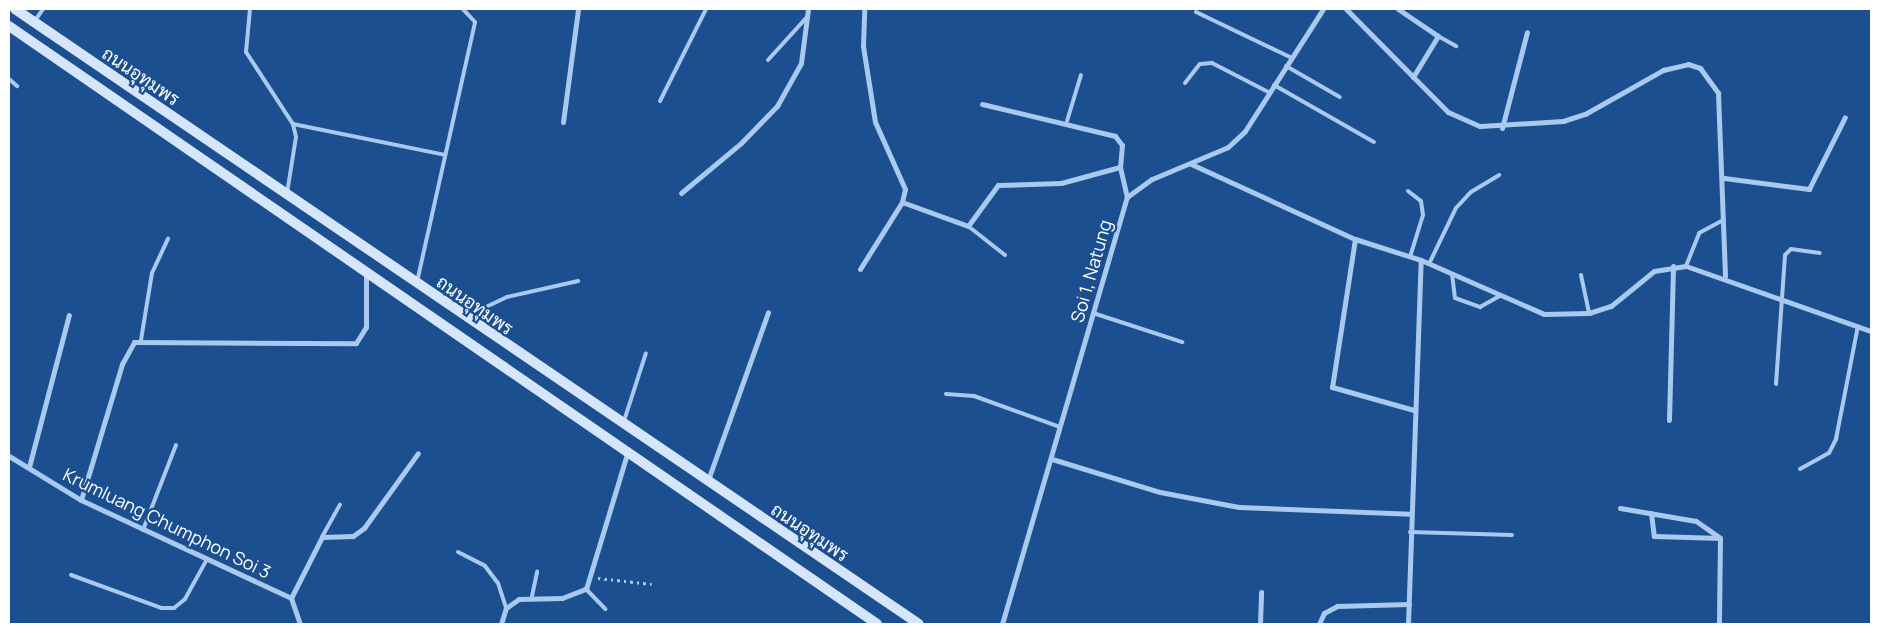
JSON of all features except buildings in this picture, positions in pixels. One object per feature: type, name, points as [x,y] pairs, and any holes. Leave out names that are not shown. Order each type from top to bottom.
[{"type":"street","name":"ถนนอุทุมพร","points":[[15,9],[622,426],[919,624]]},
{"type":"street","points":[[562,122],[578,9]]},
{"type":"street","points":[[860,269],[902,202],[903,176],[875,122],[867,84],[864,9]]},
{"type":"street","points":[[982,104],[1067,121],[1115,136],[1122,145],[1120,167],[1127,197],[1152,179],[1228,147],[1270,93],[1324,9]]},
{"type":"street","points":[[1346,9],[1413,77],[1463,121],[1502,128],[1545,125],[1585,114],[1663,70],[1688,64],[1707,75],[1718,93],[1724,178],[1724,276]]},
{"type":"street","points":[[1398,9],[1438,36],[1413,77]]},
{"type":"street","points":[[681,193],[741,144],[777,106],[801,63],[808,12]]},
{"type":"street","name":"ถนนอุทุมพร","points":[[9,26],[627,454],[877,624]]},
{"type":"street","points":[[1502,128],[1527,32]]},
{"type":"street","points":[[1724,178],[1809,189],[1844,117]]},
{"type":"street","points":[[1191,164],[1355,239],[1421,260],[1544,314],[1590,313],[1611,306],[1654,271],[1673,266],[1686,266],[1724,276],[1871,331]]},
{"type":"street","points":[[902,202],[968,226],[998,185],[1061,183],[1120,167]]},
{"type":"street","name":"Soi 1, Natung","points":[[1002,624],[1052,459],[1127,197]]},
{"type":"street","points":[[1355,239],[1332,386],[1414,410]]},
{"type":"street","points":[[1408,624],[1410,514],[1421,260]]},
{"type":"street","points":[[1670,420],[1673,266]]},
{"type":"street","points":[[80,500],[122,364],[134,342],[141,340],[356,343],[366,327],[366,274]]},
{"type":"street","points":[[707,483],[768,312]]},
{"type":"street","points":[[29,467],[69,315]]},
{"type":"street","points":[[300,624],[291,598],[322,537],[353,536],[364,528],[418,453]]},
{"type":"street","points":[[501,624],[506,608],[532,596],[562,598],[586,589],[627,454]]},
{"type":"street","name":"Krumluang Chumphon Soi 3","points":[[9,456],[80,500],[291,598]]},
{"type":"street","points":[[1052,459],[1160,492],[1240,507],[1410,514]]},
{"type":"street","points":[[1620,508],[1696,521],[1720,538],[1723,550],[1719,624]]},
{"type":"street","points":[[1651,513],[1654,536],[1720,538]]},
{"type":"street","points":[[1260,624],[1261,592]]},
{"type":"street","points":[[1319,624],[1324,613],[1337,606],[1409,604]]},
{"type":"lane","points":[[34,22],[43,9]]},
{"type":"lane","points":[[250,9],[246,52],[293,124],[296,137],[286,195]]},
{"type":"lane","points":[[416,284],[475,22],[463,9]]},
{"type":"lane","points":[[660,101],[706,9]]},
{"type":"lane","points":[[768,60],[808,12]]},
{"type":"lane","points":[[1196,12],[1292,58]]},
{"type":"lane","points":[[1438,36],[1456,46]]},
{"type":"lane","points":[[1185,83],[1200,64],[1212,63],[1270,93]]},
{"type":"lane","points":[[1286,66],[1340,97]]},
{"type":"lane","points":[[1067,121],[1081,75]]},
{"type":"lane","points":[[9,79],[17,86]]},
{"type":"lane","points":[[1274,85],[1374,142]]},
{"type":"lane","points":[[293,124],[445,155]]},
{"type":"lane","points":[[1430,264],[1456,208],[1470,192],[1498,175]]},
{"type":"lane","points":[[1408,191],[1421,201],[1423,214],[1410,257]]},
{"type":"lane","points":[[1686,266],[1699,233],[1725,219]]},
{"type":"lane","points":[[968,226],[1005,255]]},
{"type":"lane","points":[[141,340],[152,273],[168,238]]},
{"type":"lane","points":[[1776,384],[1779,297],[1786,250],[1820,253]]},
{"type":"lane","points":[[1452,274],[1456,298],[1480,307],[1500,296]]},
{"type":"lane","points":[[1581,274],[1590,313]]},
{"type":"lane","points":[[465,318],[507,297],[578,281]]},
{"type":"lane","points":[[1094,313],[1182,342]]},
{"type":"lane","points":[[1800,469],[1829,453],[1836,439],[1858,326]]},
{"type":"lane","points":[[622,426],[646,353]]},
{"type":"lane","points":[[946,394],[974,396],[1061,428]]},
{"type":"lane","points":[[144,530],[176,445]]},
{"type":"lane","points":[[322,537],[340,505]]},
{"type":"lane","points":[[1410,532],[1512,534]]},
{"type":"lane","points":[[458,552],[485,566],[498,583],[506,608]]},
{"type":"lane","points":[[71,575],[161,608],[174,608],[185,599],[206,560]]},
{"type":"lane","points":[[532,596],[536,572]]},
{"type":"lane","points":[[586,589],[605,610]]},
{"type":"path","points":[[590,577],[652,584]]}]
